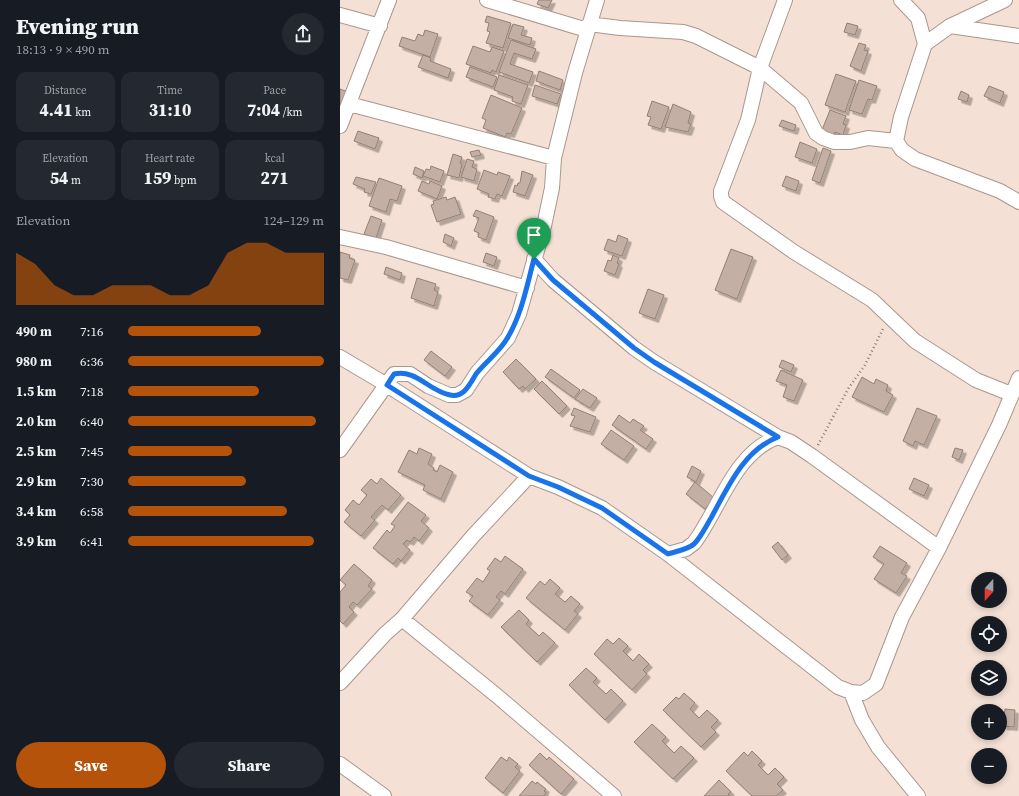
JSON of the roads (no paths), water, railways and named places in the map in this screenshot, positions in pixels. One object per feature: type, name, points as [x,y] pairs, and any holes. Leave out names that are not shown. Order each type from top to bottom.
[{"type":"street","points":[[340,126],[389,0]]},
{"type":"street","points":[[487,0],[588,27],[683,32],[696,36],[760,68],[801,103],[816,133],[823,138],[834,142],[850,142],[868,138],[896,141]]},
{"type":"street","points":[[340,450],[394,374],[401,372],[410,374],[428,386],[449,396],[457,395],[466,390],[477,373],[508,338],[519,314],[527,288],[552,188],[554,158],[588,27],[597,0]]},
{"type":"street","points":[[785,0],[760,68],[748,120],[721,191],[723,202],[794,252],[872,300],[915,341],[976,380],[1011,394]]},
{"type":"street","points":[[901,0],[918,18],[925,44],[901,118],[896,141],[902,150],[915,158],[1000,190],[1019,202]]},
{"type":"street","points":[[925,44],[950,26],[1005,0]]},
{"type":"street","points":[[340,15],[380,26]]},
{"type":"street","points":[[950,26],[1019,36]]},
{"type":"street","points":[[349,104],[554,158]]},
{"type":"street","points":[[340,238],[386,246],[527,288]]},
{"type":"street","points":[[534,259],[553,280],[634,348],[654,362],[778,437],[791,442],[939,548]]},
{"type":"street","points":[[340,358],[387,385],[529,476],[558,487],[602,508],[668,554],[838,687],[851,692],[863,693],[876,684],[902,617],[939,548],[999,425],[1019,378]]},
{"type":"street","points":[[668,554],[686,548],[694,543],[735,476],[748,458],[765,442],[778,437]]},
{"type":"street","points":[[340,684],[385,634],[402,619],[473,536],[529,476]]},
{"type":"street","points":[[402,619],[496,695],[614,796]]},
{"type":"street","points":[[851,692],[862,720],[878,747],[913,794]]},
{"type":"street","points":[[340,764],[384,796]]}]
